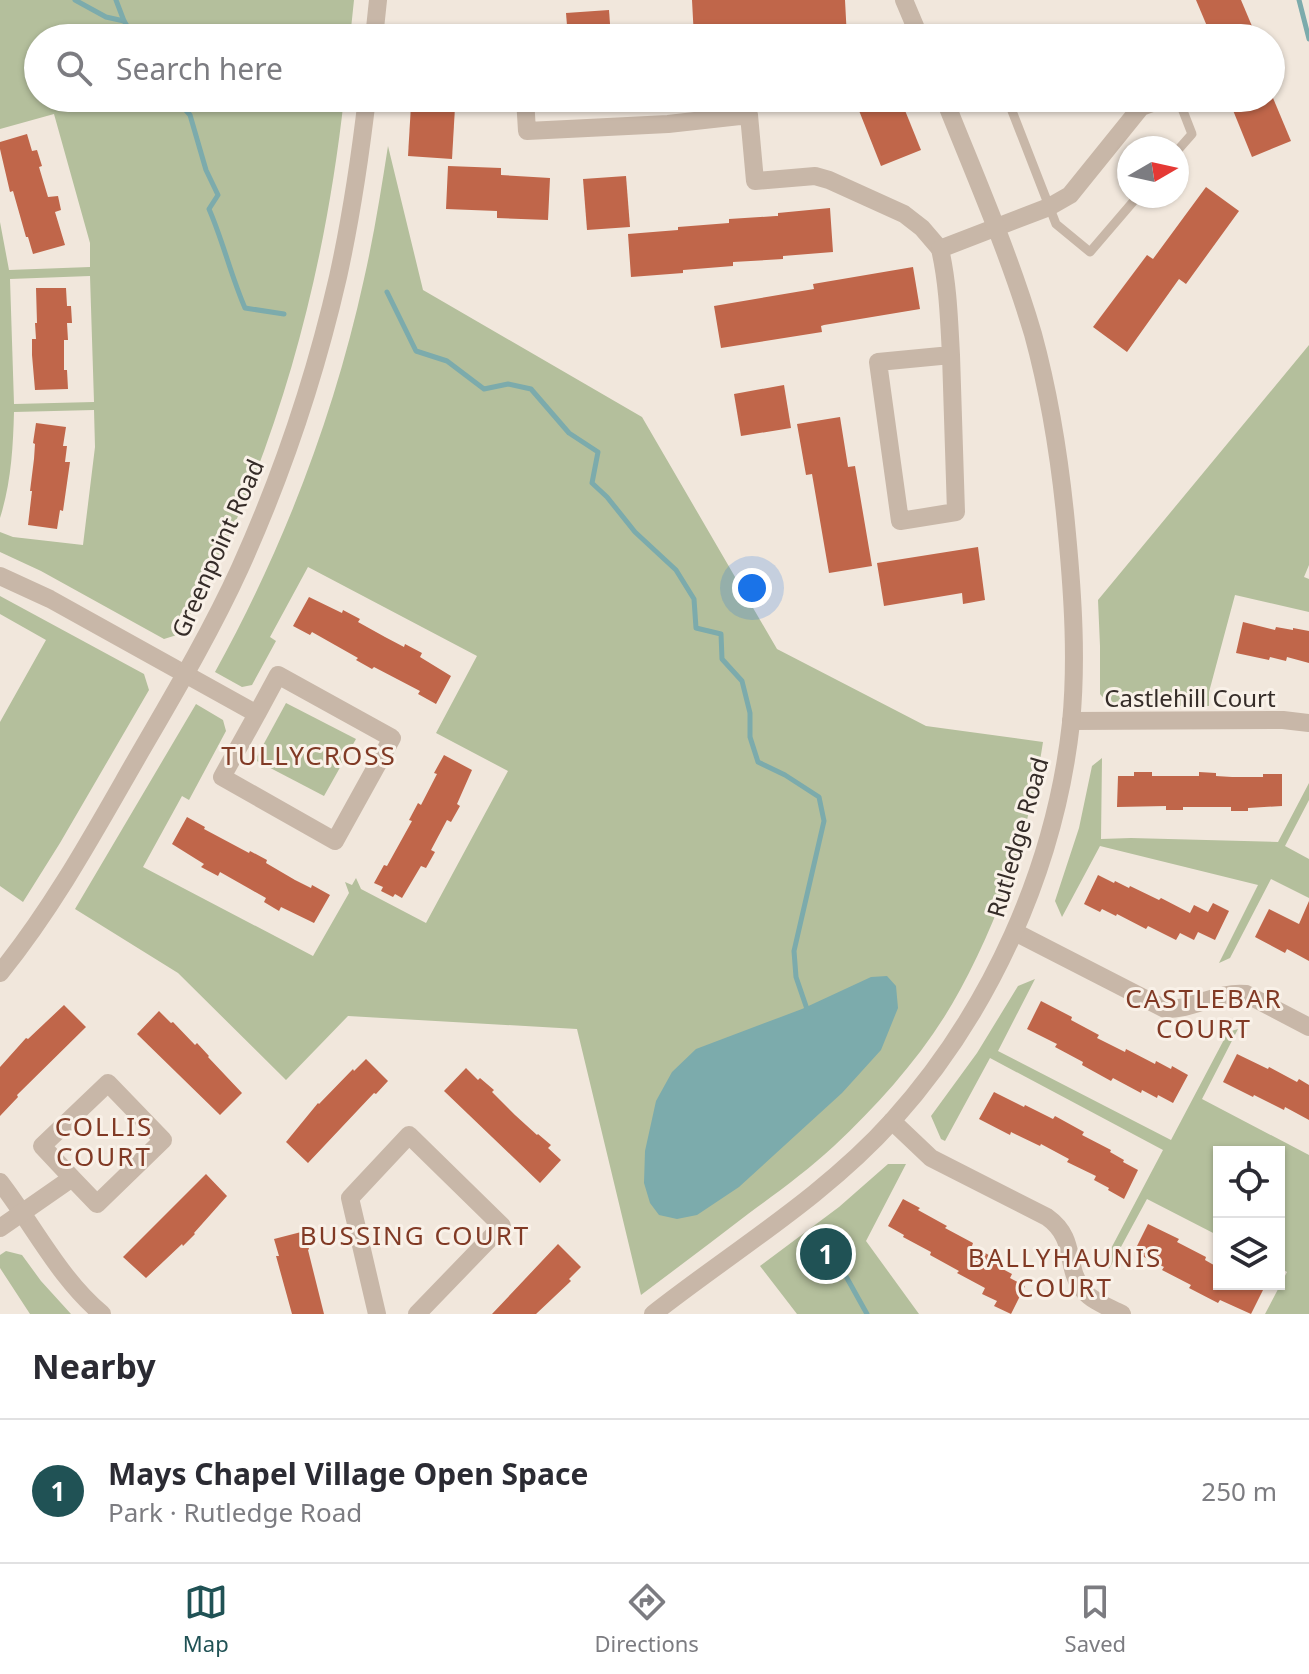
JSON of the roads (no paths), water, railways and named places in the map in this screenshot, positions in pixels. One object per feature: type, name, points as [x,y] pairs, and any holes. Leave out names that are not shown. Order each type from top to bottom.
[{"type":"street","points":[[375,24],[378,0]]},
{"type":"street","points":[[904,0],[914,24]]},
{"type":"street","name":"Greenpoint Road","points":[[0,973],[35,928],[74,866],[186,674],[240,568],[267,503],[311,379],[338,274],[365,112]]},
{"type":"street","points":[[526,112],[527,131],[668,124],[749,115],[755,181],[815,176],[904,214],[922,228],[940,249],[948,297],[951,355],[956,512],[900,521],[878,362],[951,355]]},
{"type":"street","name":"Rutledge Road","points":[[664,1311],[808,1198],[892,1121],[951,1045],[981,997],[1015,932],[1050,828],[1071,721],[1073,636],[1069,551],[1059,460],[1033,335],[996,227],[950,112]]},
{"type":"street","points":[[940,249],[1049,207],[1070,195],[1137,112]]},
{"type":"street","points":[[0,576],[50,599],[257,714]]},
{"type":"street","points":[[278,675],[392,738],[335,841],[222,777],[257,714],[278,675]]},
{"type":"street","name":"Castlehill Court","points":[[1071,721],[1283,720],[1309,723]]},
{"type":"street","points":[[1015,932],[1165,1009],[1176,1010],[1224,994],[1246,994],[1309,1027]]},
{"type":"street","points":[[108,1083],[163,1140],[97,1204],[72,1178],[42,1146],[108,1083]]},
{"type":"street","points":[[892,1121],[931,1158],[1059,1226],[1084,1291],[1122,1314]]},
{"type":"street","points":[[377,1314],[350,1198],[409,1135],[502,1226],[417,1314]]},
{"type":"street","points":[[0,1228],[72,1178]]},
{"type":"street","points":[[0,1182],[79,1293],[102,1314]]},
{"type":"lane","points":[[1012,112],[1056,224],[1090,252],[1128,208]]},
{"type":"lane","points":[[1183,112],[1192,134],[1189,137]]},
{"type":"water","points":[[887,976],[896,986],[898,1008],[881,1050],[842,1093],[739,1187],[697,1215],[677,1219],[659,1215],[650,1203],[644,1183],[645,1151],[656,1101],[672,1072],[696,1049],[802,1009],[871,977]]},
{"type":"waterway","points":[[75,0],[106,17],[124,21]]},
{"type":"waterway","points":[[116,0],[126,24]]},
{"type":"waterway","points":[[1299,0],[1309,39]]},
{"type":"waterway","points":[[187,112],[206,170],[218,195],[209,209],[245,308],[284,314]]},
{"type":"waterway","points":[[387,292],[416,351],[447,361],[484,389],[508,384],[531,389],[569,433],[598,452],[592,483],[635,532],[676,570],[694,599],[696,628],[721,634],[722,659],[742,681],[750,713],[750,737],[758,762],[819,797],[824,821],[794,951],[796,977],[807,1009]]},
{"type":"waterway","points":[[833,1253],[867,1314]]},
{"type":"place","name":"Mays Chapel Village Open Space","points":[[826,1254]]},
{"type":"district","name":"TULLYCROSS","points":[[309,755]]},
{"type":"district","name":"CASTLEBAR COURT","points":[[1204,1013]]},
{"type":"district","name":"COLLIS COURT","points":[[104,1141]]},
{"type":"district","name":"BUSSING COURT","points":[[415,1235]]},
{"type":"district","name":"BALLYHAUNIS COURT","points":[[1065,1272]]}]
